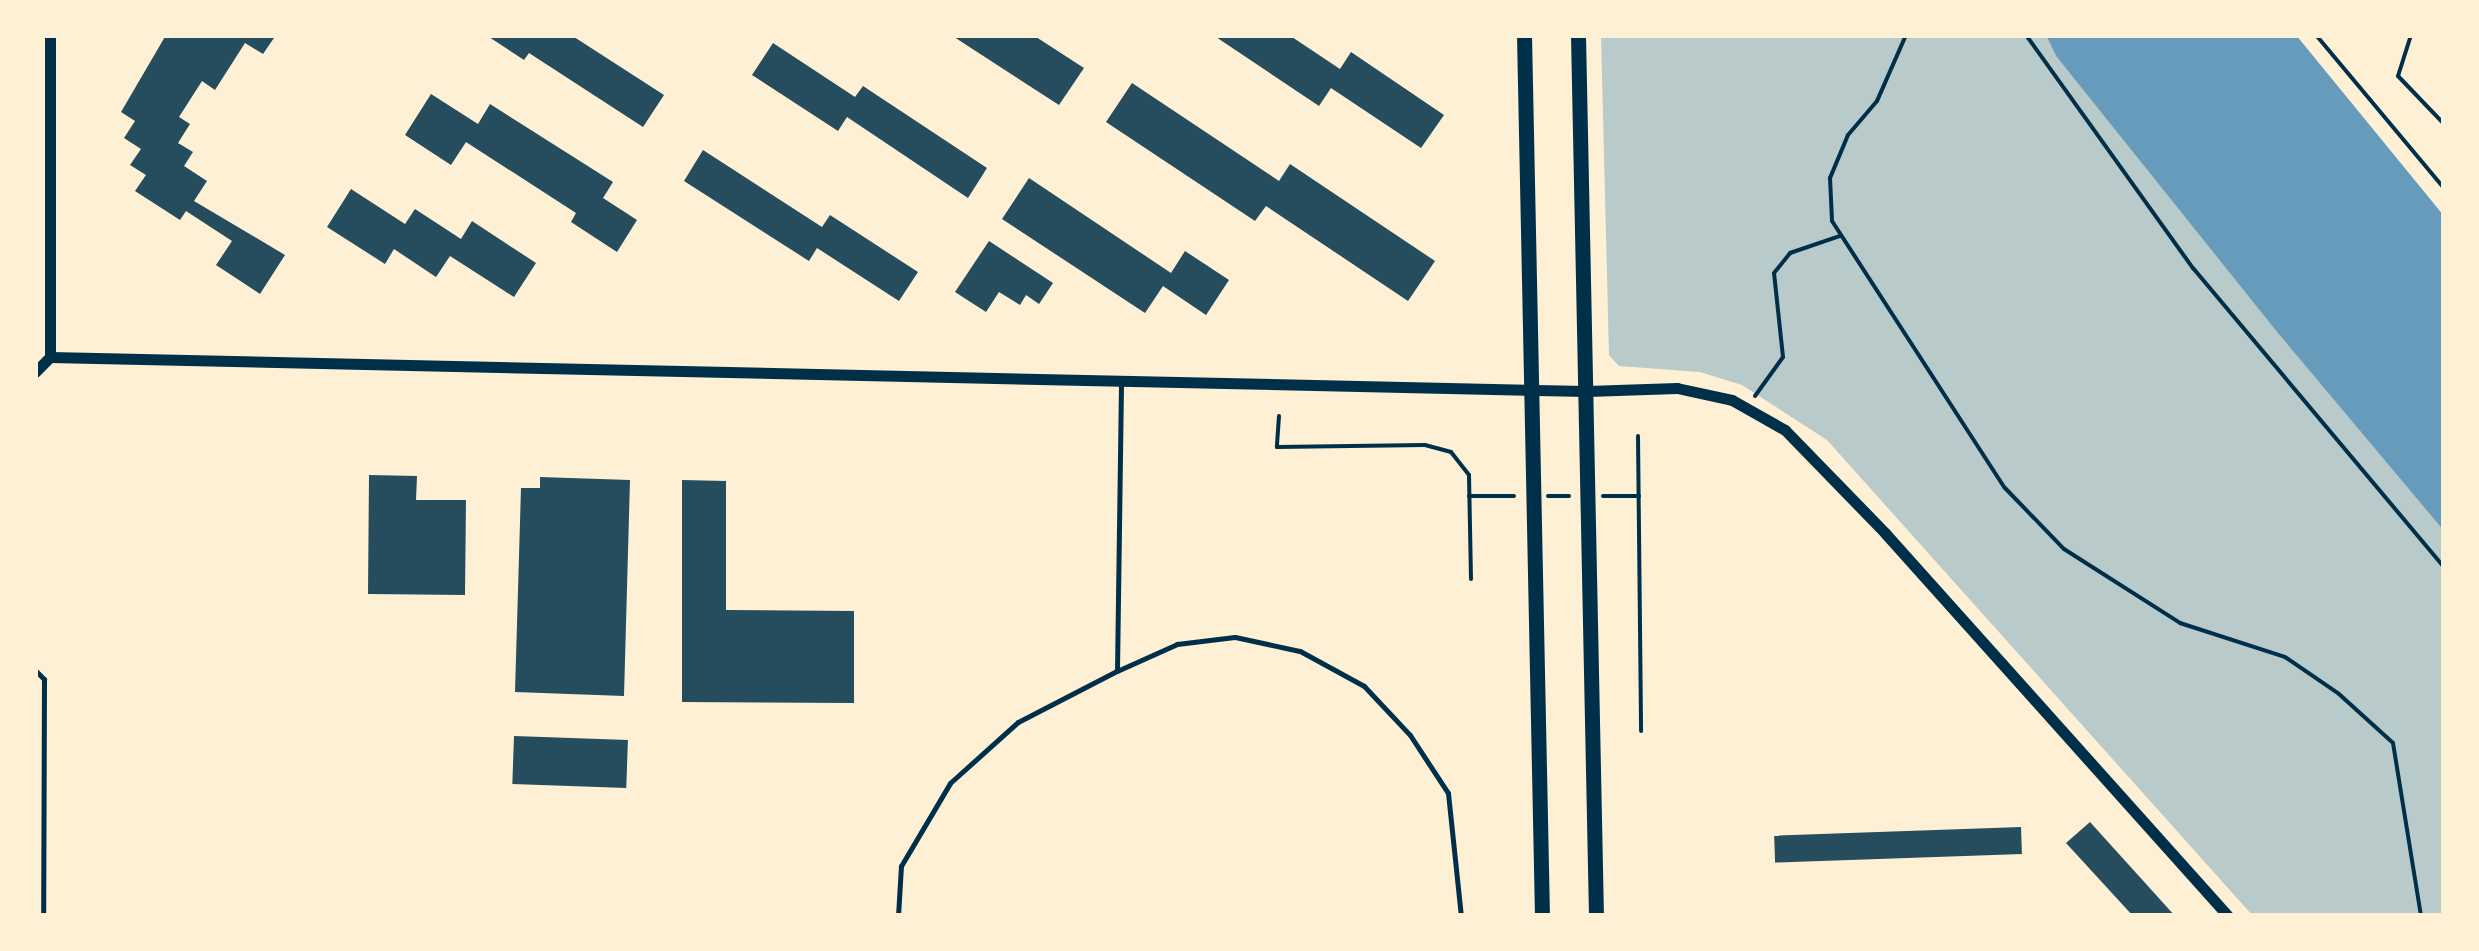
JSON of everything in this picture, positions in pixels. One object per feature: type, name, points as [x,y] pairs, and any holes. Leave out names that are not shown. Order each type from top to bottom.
[{"type":"main road","points":[[1524,35],[1542,916]]},
{"type":"main road","points":[[1578,35],[1596,916]]},
{"type":"street","points":[[35,372],[50,357],[50,35]]},
{"type":"street","points":[[50,357],[1587,392],[1676,388],[1746,408],[1785,430],[1885,532],[2228,916]]},
{"type":"lane","points":[[1117,671],[1121,380]]},
{"type":"lane","points":[[898,916],[901,866],[950,783],[1018,722],[1177,644],[1235,637],[1300,651],[1364,686],[1410,735],[1448,792],[1461,916]]},
{"type":"lane","points":[[35,670],[44,679],[43,916]]},
{"type":"path","points":[[1906,35],[1877,102],[1848,135],[1830,178],[1832,221],[2005,488],[2064,549],[2180,623],[2285,657],[2339,694],[2393,744],[2422,916]]},
{"type":"path","points":[[2026,35],[2193,268],[2444,567]]},
{"type":"path","points":[[2316,35],[2444,188]]},
{"type":"path","points":[[2411,35],[2398,76],[2444,124]]},
{"type":"path","points":[[1746,408],[1782,357],[1774,273],[1790,253],[1841,236]]},
{"type":"path","points":[[1279,416],[1277,447],[1439,446],[1463,462],[1469,496],[1471,579]]},
{"type":"path","points":[[1638,436],[1641,731]]},
{"type":"path","points":[[1469,496],[1526,496]]},
{"type":"path","points":[[1544,496],[1582,496]]},
{"type":"path","points":[[1601,496],[1639,496]]},
{"type":"shaded area","points":[[1601,35],[2046,35],[2056,56],[2277,332],[2444,531],[2444,916],[2253,916],[1827,440],[1742,385],[1700,372],[1619,366],[1609,355]]},
{"type":"water","points":[[2046,35],[2296,35],[2444,216],[2444,531],[2277,332],[2056,56]]},
{"type":"building","points":[[166,35],[276,35],[263,54],[245,43],[215,90],[202,81],[179,117],[190,124],[178,143],[193,152],[184,166],[207,181],[194,201],[285,255],[260,294],[216,265],[232,241],[186,211],[180,220],[135,191],[146,175],[130,165],[141,149],[124,138],[135,121],[121,112]]},
{"type":"building","points":[[486,35],[571,35],[664,95],[643,127],[529,53],[524,60]]},
{"type":"building","points":[[951,35],[1033,35],[1084,68],[1059,105]]},
{"type":"building","points":[[1213,35],[1289,35],[1340,69],[1351,52],[1444,115],[1421,148],[1331,88],[1319,106]]},
{"type":"building","points":[[773,43],[855,97],[863,86],[987,168],[968,198],[847,117],[838,131],[752,75]]},
{"type":"building","points":[[1132,83],[1279,181],[1290,164],[1435,261],[1408,301],[1266,206],[1255,221],[1106,122]]},
{"type":"building","points":[[431,94],[478,124],[490,104],[613,182],[603,198],[637,220],[617,252],[571,222],[576,213],[466,142],[451,165],[405,135]]},
{"type":"building","points":[[703,150],[822,227],[830,215],[918,272],[899,301],[817,248],[809,261],[684,181]]},
{"type":"building","points":[[1029,178],[1171,273],[1185,251],[1229,280],[1206,315],[1163,286],[1145,313],[1002,219]]},
{"type":"building","points":[[351,189],[405,224],[415,209],[461,239],[472,221],[536,263],[514,297],[450,256],[436,277],[394,249],[385,264],[327,227]]},
{"type":"building","points":[[989,241],[1053,283],[1039,304],[1026,295],[1020,305],[999,292],[986,312],[955,292]]},
{"type":"building","points":[[369,475],[417,476],[416,500],[466,500],[465,595],[368,594]]},
{"type":"building","points":[[540,477],[630,480],[624,696],[515,692],[521,488],[540,488]]},
{"type":"building","points":[[682,480],[726,481],[726,610],[854,611],[854,703],[682,702]]},
{"type":"building","points":[[514,736],[628,740],[626,788],[512,784]]},
{"type":"building","points":[[2090,822],[2175,916],[2133,916],[2066,843]]},
{"type":"building","points":[[2021,827],[2022,854],[1775,863],[1774,836]]}]
